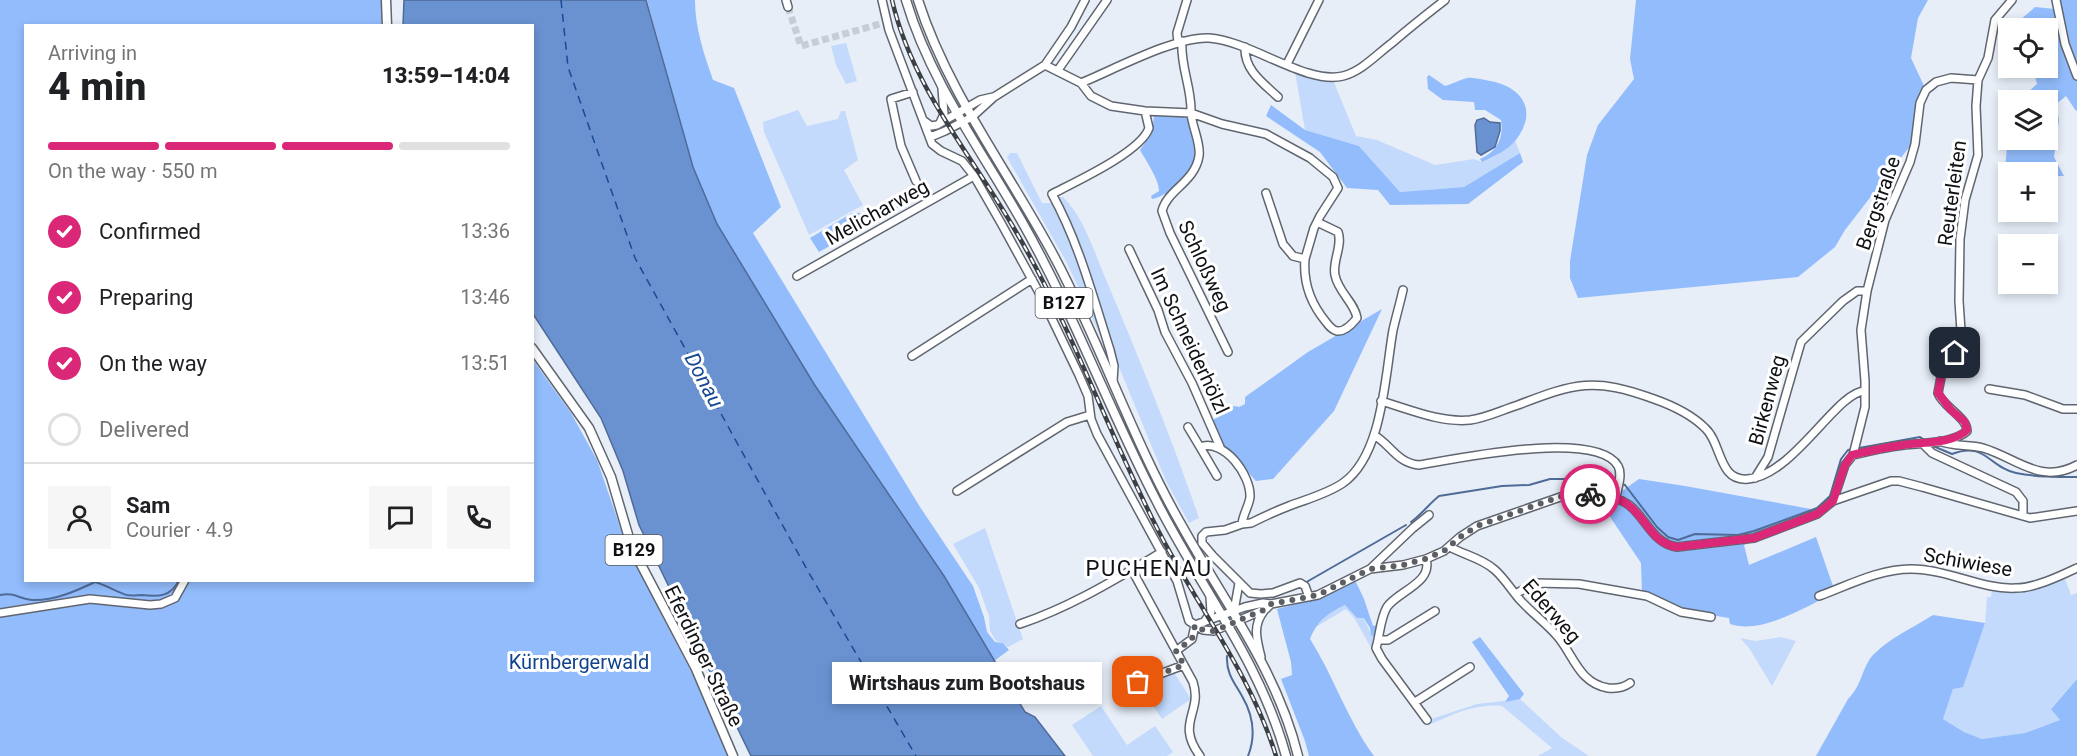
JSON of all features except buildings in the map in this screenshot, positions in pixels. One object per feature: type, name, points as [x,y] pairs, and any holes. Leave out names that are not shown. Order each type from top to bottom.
[{"type":"main road","points":[[386,0],[387,24]]},
{"type":"main road","name":"B127","points":[[906,0],[919,39],[942,88],[1006,193],[1046,266],[1143,476],[1189,562],[1247,656],[1263,690],[1286,756]]},
{"type":"main road","name":"B127","points":[[918,0],[937,53],[1056,260],[1154,472],[1199,556],[1262,659],[1282,707],[1298,756]]},
{"type":"main road","name":"Eferdinger Straße","points":[[534,351],[589,428],[611,477],[636,555],[696,669],[733,756]]},
{"type":"street","points":[[882,0],[883,23],[889,30],[934,147],[962,160],[974,176],[1032,279],[1084,386],[1097,434],[1162,552],[1180,588],[1187,617],[1195,625],[1207,631],[1214,631],[1268,607],[1325,592],[1370,569],[1429,515]]},
{"type":"street","points":[[929,135],[935,135],[963,123],[994,97],[1045,65],[1062,41],[1085,0]]},
{"type":"street","points":[[1058,70],[1107,0]]},
{"type":"street","points":[[1187,0],[1177,33],[1182,66],[1191,98],[1191,113]]},
{"type":"street","points":[[1287,64],[1319,0]]},
{"type":"street","points":[[1081,83],[1180,41],[1211,38],[1245,47],[1314,75],[1334,77],[1352,73],[1445,0]]},
{"type":"street","points":[[1978,80],[1988,58],[1995,20],[2011,0]]},
{"type":"street","points":[[2056,0],[2065,44],[2077,75]]},
{"type":"street","points":[[1245,47],[1245,55],[1251,71],[1278,97]]},
{"type":"street","points":[[1045,65],[1081,83],[1085,90],[1100,102],[1111,106],[1144,111],[1191,113],[1221,124],[1266,134],[1310,158],[1333,177],[1338,188],[1317,222],[1310,240],[1304,271],[1315,308],[1330,327],[1341,331],[1357,318],[1356,312],[1341,291],[1335,276],[1334,260],[1340,238],[1338,232],[1317,222]]},
{"type":"street","name":"Bergstraße","points":[[1833,501],[1845,465],[1853,452],[1863,415],[1865,391],[1861,330],[1867,291],[1885,220],[1916,144],[1920,103],[1931,85],[1942,80],[1978,80]]},
{"type":"street","name":"Reuterleiten","points":[[1930,442],[1959,436],[1967,430],[1965,422],[1951,410],[1938,393],[1941,377],[1955,353],[1961,332],[1960,239],[1965,200],[1978,155],[1976,106],[1978,80]]},
{"type":"street","points":[[940,124],[944,114],[942,88]]},
{"type":"street","points":[[913,92],[891,99],[901,146],[916,181]]},
{"type":"street","points":[[922,118],[930,126],[940,124],[980,100],[994,97]]},
{"type":"street","points":[[1113,381],[1114,366],[1110,350],[1080,254],[1052,194],[1114,161],[1142,140],[1149,128],[1144,111]]},
{"type":"street","name":"Schloßweg","points":[[1191,113],[1198,146],[1198,159],[1187,181],[1168,199],[1162,211],[1174,241],[1228,352]]},
{"type":"street","name":"Melicharweg","points":[[797,276],[974,176]]},
{"type":"street","points":[[1266,193],[1283,244],[1293,256],[1305,259]]},
{"type":"street","name":"Im Schneiderhölzl","points":[[1129,249],[1158,310],[1165,332],[1192,383],[1220,447],[1239,468],[1250,490],[1250,499],[1242,524]]},
{"type":"street","points":[[912,356],[1032,279]]},
{"type":"street","points":[[1309,597],[1303,585],[1261,594],[1250,592],[1213,556],[1201,540],[1204,533],[1251,523],[1344,482],[1358,470],[1374,435],[1403,290]]},
{"type":"street","name":"Birkenweg","points":[[1755,478],[1768,457],[1801,342],[1843,301],[1857,291],[1867,291]]},
{"type":"street","points":[[1381,401],[1445,418],[1472,420],[1576,385],[1597,384],[1614,387],[1655,399],[1695,420],[1713,436],[1726,471],[1731,476],[1741,479],[1763,476],[1789,458],[1849,397],[1865,391]]},
{"type":"street","points":[[1989,389],[2025,395],[2063,410],[2077,410]]},
{"type":"street","points":[[957,491],[1067,422],[1090,415]]},
{"type":"street","name":"Im Schneiderhölzl","points":[[1188,427],[1217,476]]},
{"type":"street","points":[[1374,435],[1399,458],[1412,465],[1527,449],[1571,448],[1595,452],[1609,458],[1618,466],[1620,477],[1616,498]]},
{"type":"street","points":[[1853,452],[1930,442],[1984,448],[2023,466],[2044,472],[2063,472],[2077,465]]},
{"type":"street","points":[[1930,442],[1932,453],[2016,492],[2023,501],[2023,516]]},
{"type":"street","name":"Im Schneiderhölzl","points":[[1200,447],[1210,445],[1220,447]]},
{"type":"street","points":[[1370,569],[1403,565],[1425,559],[1450,547],[1477,526],[1559,497],[1583,493],[1616,498],[1630,506],[1663,543],[1677,547],[1754,538],[1817,514],[1833,501],[1882,484],[1899,481],[2023,516],[2038,518],[2077,511]]},
{"type":"street","name":"Ederweg","points":[[1450,547],[1488,564],[1497,572],[1515,594],[1556,634],[1587,678],[1610,688],[1618,688],[1630,683]]},
{"type":"street","points":[[1020,624],[1046,615],[1162,552]]},
{"type":"street","points":[[1199,556],[1213,556]]},
{"type":"street","points":[[1425,559],[1428,565],[1426,574],[1386,609],[1376,648],[1379,656],[1427,720]]},
{"type":"street","name":"Schiwiese","points":[[1819,596],[1887,571],[1931,570],[1987,585],[2014,589],[2042,582],[2077,568]]},
{"type":"street","points":[[1131,570],[1191,678],[1196,692],[1189,720],[1189,738],[1200,756]]},
{"type":"street","points":[[0,613],[90,599],[161,604],[175,598],[184,582]]},
{"type":"street","points":[[1515,594],[1536,584],[1561,582],[1597,586],[1647,596],[1677,611],[1711,616]]},
{"type":"street","points":[[1234,611],[1239,583]]},
{"type":"street","points":[[1204,622],[1211,612],[1209,595]]},
{"type":"street","points":[[1195,625],[1263,603],[1268,607]]},
{"type":"street","points":[[1262,659],[1256,630],[1259,618],[1268,607]]},
{"type":"street","points":[[1379,640],[1389,639],[1435,611]]},
{"type":"street","points":[[1176,651],[1192,639],[1195,625]]},
{"type":"street","points":[[1138,682],[1184,665]]},
{"type":"street","points":[[1415,702],[1470,667]]},
{"type":"shaded area","points":[[846,43],[857,81],[846,84],[836,65],[831,46]]},
{"type":"shaded area","points":[[1295,72],[1318,80],[1333,80],[1356,136],[1377,140],[1435,165],[1474,159],[1482,162],[1497,155],[1515,141],[1520,153],[1464,187],[1400,192],[1359,146],[1305,130]]},
{"type":"shaded area","points":[[798,110],[807,126],[838,119],[841,111],[845,111],[858,160],[844,170],[863,205],[809,235],[764,132],[763,122]]},
{"type":"shaded area","points":[[1010,153],[1017,153],[1042,203],[1051,203],[1056,197],[1063,197],[1083,226],[1155,400],[1199,518],[1189,523],[1166,481],[1112,350],[1105,346],[1067,263],[1007,157]]},
{"type":"shaded area","points":[[985,528],[1023,639],[1008,647],[996,641],[990,631],[989,616],[979,588],[953,544]]},
{"type":"shaded area","points":[[2064,576],[2071,595],[2077,593],[2077,679],[2051,708],[2060,720],[2025,733],[1982,739],[1964,732],[1943,719],[1953,689],[1985,623],[1987,597],[1991,597],[1992,589],[2014,592]]},
{"type":"shaded area","points":[[1345,605],[1357,618],[1364,618],[1370,632],[1377,638],[1374,647],[1375,655],[1355,619],[1346,609],[1314,628],[1331,611]]},
{"type":"shaded area","points":[[1781,637],[1796,641],[1772,686],[1749,648],[1740,638],[1755,641]]},
{"type":"shaded area","points":[[1173,671],[1191,699],[1162,719],[1143,691]]},
{"type":"shaded area","points":[[1520,699],[1561,737],[1589,756],[1538,756],[1552,748],[1502,706],[1474,708],[1431,724],[1428,720],[1477,704]]},
{"type":"shaded area","points":[[1101,706],[1127,745],[1155,726],[1173,752],[1167,756],[1093,756],[1072,725]]},
{"type":"green space","name":"Kürnbergerwald","points":[[0,0],[382,0],[382,24],[24,24],[24,582],[534,582],[534,361],[571,413],[597,460],[625,541],[699,687],[728,756],[0,756]]},
{"type":"green space","points":[[647,0],[695,0],[698,31],[713,80],[734,88],[781,207],[753,233],[920,507],[973,586],[987,632],[995,642],[1003,643],[1009,650],[994,661],[944,576],[814,384],[717,224],[693,167]]},
{"type":"green space","points":[[1636,0],[1928,0],[1918,18],[1911,58],[1926,90],[1923,95],[1917,137],[1845,230],[1835,247],[1798,277],[1578,298],[1570,278],[1570,261],[1587,155],[1598,125],[1634,79],[1630,59]]},
{"type":"green space","points":[[2056,0],[2077,0],[2076,111],[2066,96],[2058,102],[2058,90],[2030,90],[2037,84],[2036,78],[2058,78],[2058,18],[2022,18],[2035,7],[2055,9]]},
{"type":"green space","points":[[1429,75],[1445,86],[1467,78],[1490,81],[1501,84],[1519,95],[1524,102],[1526,119],[1523,129],[1513,144],[1482,162],[1480,159],[1498,144],[1502,127],[1501,120],[1485,110],[1475,110],[1474,102],[1443,100],[1428,89],[1427,77]]},
{"type":"green space","points":[[1271,105],[1305,130],[1359,146],[1400,192],[1464,187],[1520,153],[1523,162],[1468,204],[1390,205],[1378,190],[1347,188],[1320,152],[1266,116]]},
{"type":"green space","points":[[1154,116],[1188,116],[1196,145],[1194,161],[1191,169],[1180,182],[1166,193],[1152,199],[1151,196],[1159,191],[1158,186],[1140,150],[1152,133]]},
{"type":"green space","points":[[2007,150],[2055,150],[2054,157],[2057,162],[2006,162]]},
{"type":"green space","points":[[2058,165],[2064,176],[2058,176]]},
{"type":"green space","points":[[922,182],[928,191],[819,252],[810,238],[852,213],[868,213]]},
{"type":"green space","points":[[1382,309],[1334,411],[1273,479],[1256,481],[1225,447],[1213,420],[1234,406],[1239,407],[1245,404],[1245,397],[1308,352]]},
{"type":"green space","points":[[1639,479],[1811,509],[1808,521],[1744,545],[1749,565],[1816,537],[1835,592],[1784,617],[1756,626],[1742,626],[1730,624],[1729,618],[1681,610],[1653,595],[1642,592],[1641,563],[1602,505]]},
{"type":"green space","points":[[1355,580],[1373,626],[1380,624],[1377,638],[1371,635],[1364,618],[1357,618],[1345,605],[1324,618],[1310,639],[1364,742],[1374,756],[1309,756],[1281,679],[1292,675],[1291,662],[1277,609],[1316,599]]},
{"type":"green space","points":[[1933,615],[1985,623],[1963,687],[1953,689],[1943,719],[1964,732],[1982,739],[2025,733],[2060,720],[2051,709],[2077,679],[2077,756],[1816,756],[1874,654]]},
{"type":"green space","points":[[1480,637],[1524,694],[1520,699],[1505,702],[1509,696],[1472,642]]},
{"type":"water","name":"Donau","points":[[404,0],[646,0],[693,167],[717,224],[814,384],[944,576],[1025,712],[1035,717],[1065,756],[751,756],[639,525],[623,471],[601,418],[534,316],[534,24],[403,24]]},
{"type":"water","points":[[1484,118],[1490,122],[1500,123],[1500,131],[1495,147],[1481,155],[1477,152],[1475,125],[1477,120]]},
{"type":"waterway","points":[[1411,522],[1439,496],[1502,486],[1529,485],[1550,479],[1607,479],[1625,485],[1657,527],[1668,537],[1678,540],[1695,534],[1738,535],[1817,508],[1830,496],[1841,459],[1848,450],[1920,437],[1926,441]]},
{"type":"waterway","points":[[1933,446],[1952,454],[1963,451],[1980,453],[1999,466],[2016,473],[2077,477]]},
{"type":"waterway","points":[[1303,584],[1406,525]]},
{"type":"waterway","points":[[0,595],[10,594],[32,600],[48,599],[73,592],[95,582]]},
{"type":"waterway","points":[[95,582],[127,595],[159,596],[168,593],[178,582]]},
{"type":"waterway","points":[[1227,656],[1229,672],[1246,703],[1251,718],[1253,733],[1248,756]]},
{"type":"ferry route","points":[[561,0],[568,67],[635,258],[809,573],[916,756]]},
{"type":"tunnel","points":[[788,7],[801,46],[880,24]]},
{"type":"railway","points":[[892,0],[913,62],[944,119],[998,202],[1035,267],[1159,532],[1253,697],[1276,756]]},
{"type":"way so far","points":[[1138,682],[1184,665],[1176,651],[1192,639],[1195,625],[1203,630],[1214,631],[1266,609],[1271,604],[1318,595],[1370,569],[1403,565],[1425,559],[1444,551],[1477,526],[1496,519],[1569,494],[1590,494]]},
{"type":"place","name":"Wirtshaus zum Bootshaus","points":[[1138,682]]},
{"type":"district","name":"PUCHENAU","points":[[1149,568]]},
{"type":"route","points":[[1590,494],[1610,496],[1625,502],[1663,543],[1677,547],[1754,538],[1817,514],[1833,501],[1845,465],[1852,455],[1903,445],[1940,441],[1964,434],[1967,430],[1965,422],[1951,410],[1938,393],[1941,377],[1955,353]]}]
